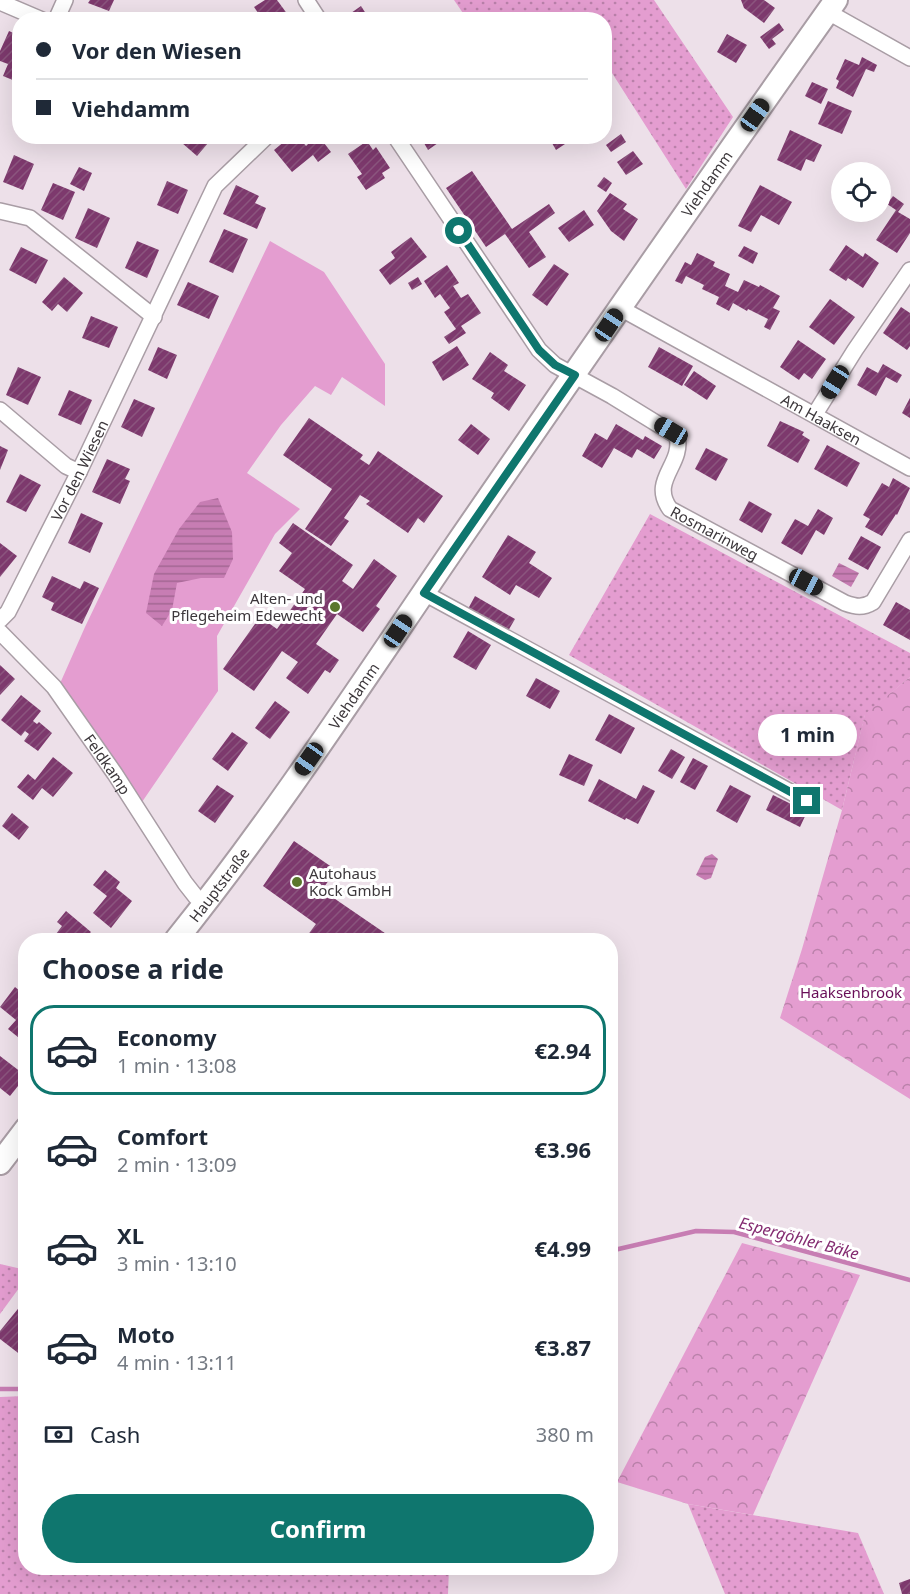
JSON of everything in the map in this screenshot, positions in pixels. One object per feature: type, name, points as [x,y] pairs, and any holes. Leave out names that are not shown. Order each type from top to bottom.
[{"type":"main road","name":"Viehdamm","points":[[261,828],[620,308],[832,6]]},
{"type":"main road","name":"Hauptstraße","points":[[182,933],[261,828]]},
{"type":"main road","points":[[0,1164],[18,1140]]},
{"type":"street","points":[[0,2],[23,12]]},
{"type":"street","points":[[832,6],[910,58]]},
{"type":"street","name":"Vor den Wiesen","points":[[0,620],[8,612],[79,472],[215,186],[253,144]]},
{"type":"street","points":[[400,144],[539,350],[555,365],[575,375]]},
{"type":"street","points":[[0,211],[30,218],[154,317]]},
{"type":"street","points":[[815,414],[855,350],[910,270]]},
{"type":"street","name":"Am Haaksen","points":[[620,308],[910,468]]},
{"type":"street","name":"Rosmarinweg","points":[[575,375],[677,436],[680,447],[664,480],[665,501],[670,509],[845,603],[866,607],[873,602],[910,540]]},
{"type":"street","points":[[0,410],[66,466],[79,472]]},
{"type":"street","points":[[424,593],[807,801]]},
{"type":"street","name":"Feldkamp","points":[[0,632],[54,687],[115,774],[185,883],[205,905]]},
{"type":"green space","points":[[454,0],[654,0],[733,117],[686,189],[612,73],[612,12],[462,12]]},
{"type":"green space","points":[[270,241],[324,272],[385,364],[385,406],[342,377],[331,395],[315,386],[281,425],[247,473],[300,509],[275,534],[217,636],[218,691],[142,802],[95,733],[58,688]]},
{"type":"green space","points":[[650,514],[910,653],[910,677],[865,715],[842,810],[569,655]]},
{"type":"green space","name":"Haaksenbrook","points":[[910,677],[910,1099],[780,1018],[842,810],[865,714]]},
{"type":"green space","points":[[742,1243],[860,1275],[753,1515],[688,1504],[618,1482]]},
{"type":"green space","points":[[0,1264],[18,1268],[18,1290],[0,1314]]},
{"type":"green space","points":[[18,1396],[18,1575],[449,1575],[448,1594],[0,1594],[0,1397]]},
{"type":"green space","points":[[688,1504],[858,1533],[884,1594],[725,1594]]},
{"type":"shaded area","points":[[218,498],[232,532],[233,559],[224,578],[201,578],[177,583],[172,610],[162,626],[146,613],[154,574],[179,529],[200,502]]},
{"type":"shaded area","points":[[839,563],[859,573],[851,587],[832,576]]},
{"type":"shaded area","points":[[712,854],[718,859],[711,878],[705,880],[696,875],[705,857]]},
{"type":"building","points":[[90,0],[114,0],[109,11],[88,3]]},
{"type":"building","points":[[265,0],[277,0],[286,12],[257,12],[254,7]]},
{"type":"building","points":[[741,0],[764,0],[775,8],[764,23],[744,8]]},
{"type":"building","points":[[361,6],[365,12],[352,12]]},
{"type":"building","points":[[779,23],[784,30],[772,39],[776,44],[769,49],[760,37]]},
{"type":"building","points":[[9,31],[12,32],[12,80],[3,76],[8,64],[0,61],[0,51]]},
{"type":"building","points":[[727,34],[747,45],[736,63],[717,52]]},
{"type":"building","points":[[862,57],[877,65],[874,72],[866,69],[853,97],[836,88],[839,81],[836,79],[845,59],[859,65]]},
{"type":"building","points":[[812,82],[828,89],[821,104],[805,96]]},
{"type":"building","points":[[828,101],[852,111],[842,134],[818,124]]},
{"type":"building","points":[[790,130],[822,145],[814,162],[806,159],[801,171],[777,160]]},
{"type":"building","points":[[621,134],[626,142],[611,152],[606,145],[612,144],[612,141]]},
{"type":"building","points":[[183,144],[207,144],[197,156]]},
{"type":"building","points":[[281,144],[304,144],[306,146],[325,144],[331,152],[318,162],[313,155],[292,172],[274,150]]},
{"type":"building","points":[[363,144],[369,144],[373,150],[376,147],[390,168],[382,173],[385,178],[366,190],[357,177],[362,174],[348,154]]},
{"type":"building","points":[[425,144],[437,144],[428,150]]},
{"type":"building","points":[[553,144],[565,144],[556,150]]},
{"type":"building","points":[[633,151],[643,164],[626,175],[617,162]]},
{"type":"building","points":[[14,155],[34,164],[23,190],[3,182]]},
{"type":"building","points":[[79,167],[92,173],[84,191],[70,184]]},
{"type":"building","points":[[472,171],[512,229],[549,204],[555,213],[529,232],[546,257],[529,268],[505,234],[486,247],[446,188]]},
{"type":"building","points":[[604,177],[612,183],[606,192],[597,186]]},
{"type":"building","points":[[167,181],[188,190],[178,214],[157,205]]},
{"type":"building","points":[[53,183],[75,192],[63,220],[41,210]]},
{"type":"building","points":[[236,185],[259,196],[255,203],[266,208],[257,229],[223,214]]},
{"type":"building","points":[[760,185],[792,202],[779,225],[761,215],[751,232],[738,226]]},
{"type":"building","points":[[610,193],[627,204],[623,209],[638,219],[624,241],[611,231],[597,211]]},
{"type":"building","points":[[893,196],[904,204],[898,212],[910,219],[910,233],[897,253],[876,240],[888,222],[891,222],[896,210],[891,207]]},
{"type":"building","points":[[88,208],[110,218],[97,248],[75,238]]},
{"type":"building","points":[[584,210],[594,225],[569,242],[558,228]]},
{"type":"building","points":[[224,229],[248,239],[233,273],[209,262]]},
{"type":"building","points":[[411,237],[427,257],[390,285],[379,270],[395,258],[391,252]]},
{"type":"building","points":[[137,241],[159,250],[147,278],[125,268]]},
{"type":"building","points":[[846,245],[863,257],[865,253],[879,263],[863,288],[848,278],[846,281],[829,270]]},
{"type":"building","points":[[744,246],[758,253],[753,264],[738,256]]},
{"type":"building","points":[[21,247],[48,260],[36,284],[9,270]]},
{"type":"building","points":[[697,253],[715,262],[713,266],[730,274],[725,286],[738,292],[744,280],[759,287],[760,285],[780,296],[773,308],[780,311],[770,330],[764,327],[768,319],[748,309],[747,311],[733,303],[729,311],[716,304],[719,297],[702,289],[704,285],[686,276],[682,284],[675,281],[685,262],[691,265]]},
{"type":"building","points":[[554,264],[569,274],[547,306],[532,295]]},
{"type":"building","points":[[447,265],[459,283],[453,286],[461,298],[468,294],[481,313],[461,326],[466,333],[449,344],[444,337],[456,329],[444,312],[450,308],[440,294],[435,298],[424,281]]},
{"type":"building","points":[[64,277],[83,293],[67,312],[58,304],[52,311],[42,302]]},
{"type":"building","points":[[418,277],[422,284],[412,290],[408,283]]},
{"type":"building","points":[[188,282],[219,296],[209,319],[177,305]]},
{"type":"building","points":[[830,299],[855,317],[834,345],[809,327]]},
{"type":"building","points":[[901,307],[910,313],[910,346],[907,350],[883,333]]},
{"type":"building","points":[[91,316],[118,327],[109,348],[82,338]]},
{"type":"building","points":[[798,340],[826,359],[812,379],[804,373],[799,380],[780,367]]},
{"type":"building","points":[[457,346],[469,365],[443,381],[432,362]]},
{"type":"building","points":[[158,347],[177,355],[167,379],[148,370]]},
{"type":"building","points":[[659,347],[693,366],[682,386],[648,367]]},
{"type":"building","points":[[490,352],[508,365],[504,371],[526,385],[509,411],[491,398],[494,393],[472,379]]},
{"type":"building","points":[[883,364],[902,375],[897,383],[886,377],[876,396],[857,385],[867,367],[878,373]]},
{"type":"building","points":[[18,367],[41,377],[28,405],[6,395]]},
{"type":"building","points":[[694,371],[716,386],[707,400],[684,385]]},
{"type":"building","points":[[69,390],[92,400],[81,425],[58,415]]},
{"type":"building","points":[[910,398],[910,418],[902,413]]},
{"type":"building","points":[[134,399],[155,408],[142,437],[121,427]]},
{"type":"building","points":[[309,418],[363,455],[360,459],[369,465],[378,451],[443,496],[424,523],[418,518],[408,533],[366,504],[370,501],[360,495],[344,518],[349,521],[331,546],[305,529],[332,489],[283,455]]},
{"type":"building","points":[[780,421],[804,432],[802,435],[810,440],[798,463],[767,446]]},
{"type":"building","points":[[471,424],[490,439],[478,455],[458,440]]},
{"type":"building","points":[[616,424],[643,440],[645,436],[662,446],[654,459],[637,449],[632,458],[614,448],[602,468],[582,456],[595,433],[607,440]]},
{"type":"building","points":[[827,445],[860,463],[847,487],[814,469]]},
{"type":"building","points":[[0,446],[8,450],[0,470]]},
{"type":"building","points":[[706,448],[728,459],[716,481],[695,469]]},
{"type":"building","points":[[107,459],[130,469],[125,479],[130,481],[120,504],[92,492]]},
{"type":"building","points":[[20,474],[41,485],[26,512],[6,502]]},
{"type":"building","points":[[893,478],[910,488],[897,515],[882,536],[865,527],[870,519],[863,515],[882,483],[889,487]]},
{"type":"building","points":[[749,501],[772,514],[762,533],[739,520]]},
{"type":"building","points":[[818,509],[833,518],[824,535],[816,530],[802,555],[781,543],[795,519],[808,526]]},
{"type":"building","points":[[81,513],[103,523],[90,553],[68,543]]},
{"type":"building","name":"Alten- und Pflegeheim Edewecht","points":[[293,523],[353,565],[342,581],[353,589],[374,559],[397,576],[376,606],[380,609],[363,632],[337,614],[316,644],[339,660],[330,673],[325,670],[308,694],[286,678],[298,662],[282,651],[254,691],[223,669],[260,617],[277,629],[305,589],[279,571],[292,553],[279,543]]},
{"type":"building","points":[[508,535],[536,552],[529,563],[552,578],[539,598],[516,585],[510,595],[482,577]]},
{"type":"building","points":[[861,536],[881,547],[868,570],[848,559]]},
{"type":"building","points":[[0,543],[17,556],[0,577]]},
{"type":"building","points":[[52,576],[80,589],[84,581],[99,588],[82,624],[51,610],[54,603],[42,597]]},
{"type":"building","points":[[475,596],[515,619],[508,631],[468,609]]},
{"type":"building","points":[[896,602],[910,610],[910,640],[883,625]]},
{"type":"building","points":[[468,631],[491,645],[476,670],[453,657]]},
{"type":"building","points":[[0,665],[15,679],[0,695]]},
{"type":"building","points":[[536,678],[560,691],[550,709],[526,696]]},
{"type":"building","points":[[21,695],[41,711],[33,721],[37,724],[39,722],[52,733],[38,751],[24,741],[29,734],[25,731],[21,736],[1,720]]},
{"type":"building","points":[[275,701],[290,712],[270,739],[255,728]]},
{"type":"building","points":[[609,714],[635,728],[621,754],[595,740]]},
{"type":"building","points":[[232,732],[248,743],[228,771],[212,759]]},
{"type":"building","points":[[671,749],[685,757],[672,779],[658,771]]},
{"type":"building","points":[[569,754],[593,765],[584,786],[559,775]]},
{"type":"building","points":[[53,757],[73,773],[53,797],[42,788],[33,800],[17,787],[28,774],[35,780]]},
{"type":"building","points":[[693,758],[708,766],[695,790],[680,782]]},
{"type":"building","points":[[599,779],[636,799],[643,785],[655,791],[638,824],[588,801]]},
{"type":"building","points":[[217,785],[234,796],[215,823],[198,811]]},
{"type":"building","points":[[730,785],[751,796],[737,823],[716,811]]},
{"type":"building","points":[[773,795],[807,812],[800,827],[766,810]]},
{"type":"building","points":[[12,813],[29,827],[19,840],[2,826]]},
{"type":"building","points":[[294,841],[336,870],[322,890],[385,933],[309,933],[316,924],[263,886]]},
{"type":"building","points":[[105,870],[120,882],[116,888],[132,901],[111,928],[93,913],[107,896],[93,885]]},
{"type":"building","points":[[66,911],[91,932],[57,933],[62,926],[57,922]]},
{"type":"building","points":[[15,987],[18,989],[18,1037],[8,1029],[16,1020],[0,1007]]},
{"type":"building","points":[[0,1056],[18,1070],[18,1086],[10,1096],[0,1088]]},
{"type":"building","points":[[18,1309],[18,1353],[0,1339],[0,1331]]},
{"type":"building","points":[[910,1579],[910,1594],[902,1594],[899,1583]]},
{"type":"waterway","name":"Espergöhler Bäke","points":[[618,1249],[696,1231],[734,1232],[910,1280]]},
{"type":"waterway","name":"Espergöhler Bäke","points":[[0,1389],[18,1389]]},
{"type":"place","name":"Alten- und Pflegeheim Edewecht","points":[[335,607]]},
{"type":"place","name":"Autohaus Kock GmbH","points":[[297,882]]},
{"type":"route","points":[[459,231],[539,350],[555,365],[575,375],[424,593],[807,801]]}]
